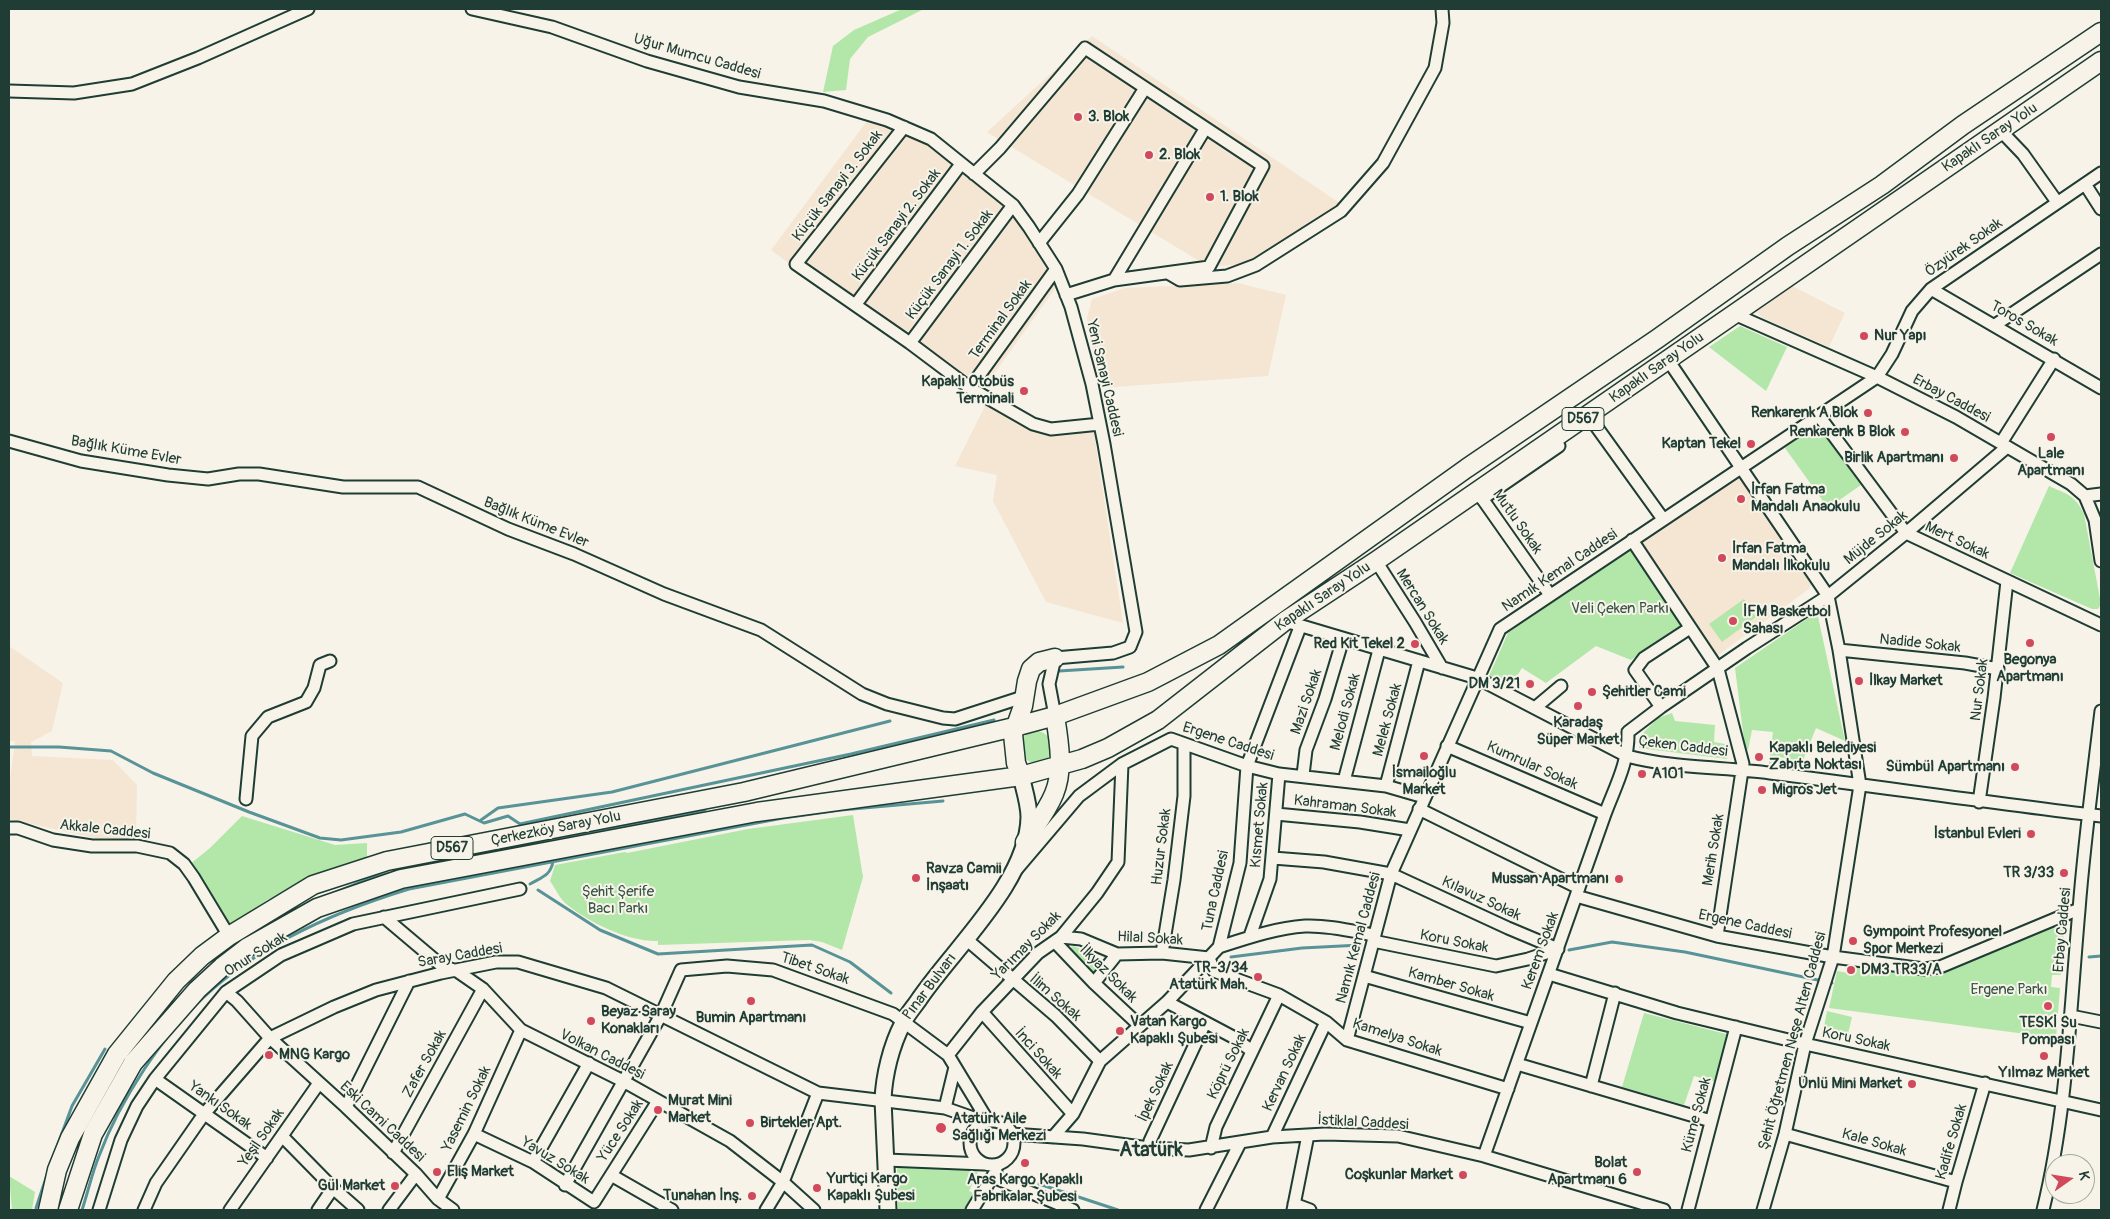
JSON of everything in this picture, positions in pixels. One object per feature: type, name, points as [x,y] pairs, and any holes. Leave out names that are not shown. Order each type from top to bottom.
[{"type":"highway","name":"Kapaklı Saray Yolu","points":[[1055,716],[1148,682],[1220,645],[1467,468],[1657,339],[1788,246],[1882,184],[1963,125],[2101,32]]},
{"type":"highway","name":"Kapaklı Saray Yolu","points":[[1059,766],[1108,748],[1158,720],[1376,562],[1480,496],[2101,61]]},
{"type":"highway","points":[[1021,776],[1013,748],[1013,734],[1018,726],[1023,697],[1031,669],[1039,662],[1055,658]]},
{"type":"highway","name":"D567","points":[[1018,726],[1055,716]]},
{"type":"highway","points":[[1026,842],[1054,794],[1058,780],[1059,742],[1055,716]]},
{"type":"highway","name":"Çerkezköy Saray Yolu","points":[[48,1210],[57,1170],[70,1138],[116,1054],[176,981],[202,956],[229,936],[313,885],[387,861],[744,792],[1018,726]]},
{"type":"highway","name":"D567","points":[[1021,776],[1059,766]]},
{"type":"highway","name":"Çerkezköy Saray Yolu","points":[[68,1210],[93,1134],[133,1063],[197,990],[222,968],[248,947],[317,908],[401,879],[757,812],[1021,776]]},
{"type":"main road","name":"Pınar Bulvarı","points":[[888,1210],[883,1100],[894,1046],[903,1022],[1013,874],[1026,842],[1029,817],[1021,776]]},
{"type":"street","points":[[9,91],[74,93],[132,84],[198,58],[308,9]]},
{"type":"street","name":"Uğur Mumcu Caddesi","points":[[472,9],[552,27],[646,61],[739,86],[824,101],[887,120]]},
{"type":"street","points":[[1168,273],[1180,280],[1227,276],[1256,265],[1341,211],[1383,163],[1435,68],[1444,23],[1442,9]]},
{"type":"street","points":[[974,174],[1000,148],[1085,48],[1263,166],[1209,267],[1114,280],[1066,295]]},
{"type":"street","points":[[1039,243],[1078,194],[1145,88]]},
{"type":"street","name":"Yeni Sanayi Caddesi","points":[[887,120],[931,140],[1013,205],[1056,269],[1066,295],[1092,384],[1136,632],[1130,647],[1120,652],[1055,658]]},
{"type":"street","name":"Küçük Sanayi 3. Sokak","points":[[856,304],[796,264],[904,127]]},
{"type":"street","points":[[1114,280],[1205,129]]},
{"type":"street","points":[[2001,130],[2023,154],[2057,202]]},
{"type":"street","name":"Küçük Sanayi 2. Sokak","points":[[856,304],[961,164]]},
{"type":"street","name":"Özyürek Sokak","points":[[1877,377],[1892,354],[1912,311],[1931,288],[2101,173]]},
{"type":"street","points":[[2085,184],[2101,209]]},
{"type":"street","name":"Küçük Sanayi 1. Sokak","points":[[910,343],[1013,205]]},
{"type":"street","points":[[1995,325],[2101,254]]},
{"type":"street","name":"Terminal Sokak","points":[[970,388],[1056,269]]},
{"type":"street","name":"Toros Sokak","points":[[1931,288],[2101,388]]},
{"type":"street","points":[[856,304],[970,388],[1033,424],[1051,428],[1100,424]]},
{"type":"street","name":"Erbay Caddesi","points":[[1737,316],[1877,377],[1956,417],[2071,484],[2085,496],[2095,520],[2101,561]]},
{"type":"street","name":"Müjde Sokak","points":[[1627,756],[1628,732],[1661,707],[1828,596],[1906,533],[2004,445],[2054,359]]},
{"type":"street","name":"Şehit Öğretmen Neşe Alten Caddesi","points":[[1670,363],[1828,596],[1839,650],[1860,785],[1834,957],[1806,1044],[1785,1134],[1763,1210]]},
{"type":"street","name":"Namık Kemal Caddesi","points":[[1347,1040],[1373,938],[1392,874],[1424,797],[1500,629],[1877,377]]},
{"type":"street","name":"Mert Sokak","points":[[1819,416],[1906,533],[2101,625]]},
{"type":"street","points":[[1590,418],[1662,519]]},
{"type":"street","name":"Bağlık Küme Evler","points":[[9,441],[81,461],[208,479],[239,474],[258,474],[343,487],[418,487],[508,529],[574,554],[664,594],[761,630],[862,694],[887,704],[943,718],[955,719],[1023,697]]},
{"type":"street","points":[[2085,496],[2101,494]]},
{"type":"street","name":"Mutlu Sokak","points":[[1480,496],[1550,595]]},
{"type":"street","name":"Merih Sokak","points":[[1632,540],[1718,669],[1743,764],[1716,936]]},
{"type":"street","name":"Mercan Sokak","points":[[1376,562],[1442,668]]},
{"type":"street","name":"Nur Sokak","points":[[1979,802],[1998,669],[2007,580]]},
{"type":"street","name":"Çeken Caddesi","points":[[1292,624],[1477,678],[1627,756],[1644,761],[1742,769],[1979,802],[2101,816]]},
{"type":"street","name":"Tuna Caddesi","points":[[1053,1137],[1073,1114],[1100,1061],[1167,1002],[1219,947],[1240,863],[1246,766],[1292,624]]},
{"type":"street","points":[[1661,707],[1635,670],[1644,658],[1690,628]]},
{"type":"street","name":"Mazi Sokak","points":[[1303,775],[1306,750],[1325,699],[1342,639]]},
{"type":"street","name":"Melodi Sokak","points":[[1344,782],[1379,650]]},
{"type":"street","name":"Nadide Sokak","points":[[1839,650],[1965,663],[1998,669]]},
{"type":"street","points":[[1055,658],[1049,684],[1055,716]]},
{"type":"street","points":[[246,799],[252,736],[268,717],[306,702],[314,688],[320,665],[330,661]]},
{"type":"street","name":"Melek Sokak","points":[[1386,786],[1419,662]]},
{"type":"street","points":[[1536,707],[1561,686]]},
{"type":"street","name":"Erbay Caddesi","points":[[2043,1210],[2064,1101],[2088,814],[2101,711]]},
{"type":"street","name":"Ergene Caddesi","points":[[1013,874],[1080,796],[1122,764],[1170,739],[1246,766],[1279,774],[1303,775],[1344,782],[1386,786],[1424,797]]},
{"type":"street","name":"Huzur Sokak","points":[[1162,953],[1174,880],[1184,796],[1184,744]]},
{"type":"street","name":"Kumrular Sokak","points":[[1447,746],[1605,814]]},
{"type":"street","name":"Kerem Sokak","points":[[1484,1156],[1627,756]]},
{"type":"street","name":"Yarımay Sokak","points":[[948,1055],[982,1012],[1038,953],[1058,940],[1097,893],[1118,862],[1122,764]]},
{"type":"street","name":"Kısmet Sokak","points":[[1250,936],[1270,879],[1279,774]]},
{"type":"street","name":"Ergene Caddesi","points":[[1419,809],[1578,892],[1716,936],[1834,957],[1932,968],[2079,909]]},
{"type":"street","name":"Kahraman Sokak","points":[[1276,814],[1360,822],[1410,830]]},
{"type":"street","name":"Akkale Caddesi","points":[[9,828],[18,828],[53,840],[92,846],[137,846],[170,853],[184,864],[194,878],[229,936]]},
{"type":"street","name":"Kılavuz Sokak","points":[[1273,858],[1324,862],[1392,874],[1558,949]]},
{"type":"street","name":"Onur Sokak","points":[[101,1210],[121,1140],[137,1106],[155,1079],[226,992],[281,955],[353,924],[520,889]]},
{"type":"street","name":"Volkan Caddesi","points":[[384,917],[442,966],[457,971],[483,989],[521,1030],[623,1081],[730,1141],[783,1182],[814,1210]]},
{"type":"street","name":"Koru Sokak","points":[[1219,947],[1250,936],[1305,926],[1324,927],[1496,966],[1528,959],[1558,949]]},
{"type":"street","name":"İlim Sokak","points":[[966,939],[1056,1016],[1100,1061]]},
{"type":"street","name":"Hilal Sokak","points":[[1058,940],[1080,939],[1117,954],[1162,953],[1209,958]]},
{"type":"street","name":"İlkyaz Sokak","points":[[1058,940],[1094,983],[1140,1026]]},
{"type":"street","points":[[1094,983],[1117,954]]},
{"type":"street","name":"Kamelya Sokak","points":[[1209,958],[1214,970],[1279,996],[1326,1022],[1347,1040],[1508,1089]]},
{"type":"street","name":"Saray Caddesi","points":[[144,1210],[156,1183],[204,1114],[270,1038],[334,1007],[376,990],[441,973],[496,962],[518,962],[606,988],[818,1093],[883,1100]]},
{"type":"street","name":"Tibet Sokak","points":[[661,1015],[681,970],[727,966],[773,970],[893,1014],[948,1055]]},
{"type":"street","name":"Koru Sokak","points":[[1549,974],[1677,1013],[1736,1028],[2101,1110]]},
{"type":"street","name":"Kamber Sokak","points":[[1364,976],[1531,1023]]},
{"type":"street","points":[[346,1107],[408,981]]},
{"type":"street","name":"Zafer Sokak","points":[[393,1152],[483,989]]},
{"type":"street","name":"Eski Cami Caddesi","points":[[226,992],[270,1038],[416,1174],[438,1199],[453,1210]]},
{"type":"street","points":[[1591,1086],[1615,993]]},
{"type":"street","name":"Köprü Sokak","points":[[1211,1148],[1216,1127],[1279,996]]},
{"type":"street","points":[[1167,1002],[1233,1037],[1252,1050]]},
{"type":"street","name":"İnci Sokak","points":[[982,1012],[1073,1114]]},
{"type":"street","points":[[565,1185],[661,1015]]},
{"type":"street","points":[[2071,1016],[2101,1022]]},
{"type":"street","name":"Kervan Sokak","points":[[1272,1137],[1326,1022]]},
{"type":"street","name":"İpek Sokak","points":[[1149,1148],[1150,1141],[1205,1023]]},
{"type":"street","name":"Küme Sokak","points":[[1688,1210],[1736,1028]]},
{"type":"street","name":"Yasemin Sokak","points":[[438,1199],[474,1134],[521,1030]]},
{"type":"street","points":[[948,1055],[986,1121]]},
{"type":"street","points":[[533,1162],[589,1063]]},
{"type":"street","points":[[1517,1064],[1711,1121]]},
{"type":"street","points":[[945,1108],[955,1067]]},
{"type":"street","name":"Yankı Sokak","points":[[155,1079],[266,1158]]},
{"type":"street","name":"Yeşil Sokak","points":[[230,1210],[319,1083]]},
{"type":"street","name":"Kadife Sokak","points":[[1949,1210],[1985,1083]]},
{"type":"street","points":[[766,1210],[783,1182],[818,1093]]},
{"type":"street","name":"Yüce Sokak","points":[[594,1202],[658,1100]]},
{"type":"street","points":[[883,1100],[945,1108],[986,1121],[1002,1123],[1012,1134],[1014,1140],[1012,1152],[1003,1162],[972,1210]]},
{"type":"street","points":[[984,1164],[973,1155],[970,1141],[975,1128],[986,1121]]},
{"type":"street","name":"Yavuz Sokak","points":[[474,1134],[533,1162],[565,1185],[594,1202]]},
{"type":"street","name":"İstiklal Caddesi","points":[[1012,1134],[1083,1139],[1149,1148],[1189,1150],[1272,1137],[1308,1135],[1398,1136],[1484,1156],[1627,1205],[1664,1210]]},
{"type":"street","name":"Kale Sokak","points":[[1785,1134],[1956,1182]]},
{"type":"street","points":[[1308,1135],[1293,1207],[1310,1210]]},
{"type":"street","points":[[282,1136],[333,1188],[358,1210]]},
{"type":"street","points":[[1206,1210],[1240,1143]]},
{"type":"street","points":[[886,1160],[991,1165],[1003,1162]]},
{"type":"street","points":[[389,1210],[416,1174]]},
{"type":"street","points":[[610,1175],[672,1210]]},
{"type":"street","points":[[993,1177],[1073,1210]]},
{"type":"street","points":[[318,1210],[333,1188]]},
{"type":"shaded area","points":[[1092,36],[1341,204],[1301,231],[1242,264],[1209,267],[987,132]]},
{"type":"shaded area","points":[[867,121],[914,135],[1006,202],[1057,286],[978,396],[857,315],[771,250]]},
{"type":"shaded area","points":[[1238,283],[1286,295],[1268,376],[1100,388],[1087,318],[1092,299],[1125,288]]},
{"type":"shaded area","points":[[1792,286],[1845,313],[1829,347],[1763,318],[1756,311]]},
{"type":"shaded area","points":[[987,402],[1034,430],[1094,433],[1123,623],[1046,602],[993,501],[997,475],[955,466]]},
{"type":"shaded area","name":"İrfan Fatma Mandalı İlkokulu","points":[[1738,474],[1813,581],[1809,589],[1718,655],[1712,652],[1641,548],[1643,539]]},
{"type":"shaded area","points":[[9,646],[63,683],[52,731],[31,742],[32,756],[113,760],[137,785],[136,840],[99,839],[9,819],[9,788],[15,741],[9,741]]},
{"type":"green space","points":[[902,9],[924,9],[868,37],[850,59],[846,90],[823,92],[833,46],[854,30]]},
{"type":"green space","points":[[1740,326],[1787,347],[1766,391],[1709,347]]},
{"type":"green space","points":[[1817,424],[1861,485],[1828,508],[1785,448]]},
{"type":"green space","points":[[2049,486],[2066,493],[2074,499],[2084,514],[2101,604],[2098,609],[2092,609],[2010,573]]},
{"type":"green space","name":"Veli Çeken Parkı","points":[[1631,549],[1680,619],[1680,626],[1631,660],[1596,646],[1546,683],[1522,668],[1511,685],[1489,676],[1508,633]]},
{"type":"green space","name":"İFM Basketbol Sahası","points":[[1744,599],[1756,617],[1722,642],[1709,624]]},
{"type":"green space","points":[[1817,612],[1845,741],[1816,728],[1800,768],[1786,766],[1786,758],[1777,757],[1776,765],[1769,764],[1773,732],[1752,730],[1748,750],[1745,748],[1735,668]]},
{"type":"green space","points":[[1672,713],[1675,721],[1715,725],[1714,742],[1730,745],[1727,759],[1639,748],[1640,736],[1658,718]]},
{"type":"green space","points":[[1036,731],[1047,736],[1052,747],[1047,758],[1036,763],[1025,758],[1020,747],[1025,736]]},
{"type":"green space","name":"Şehit Şerife Bacı Parkı","points":[[853,815],[863,877],[842,950],[822,942],[809,940],[658,945],[658,941],[634,938],[621,934],[609,930],[585,917],[565,903],[550,881],[555,865],[748,829]]},
{"type":"green space","points":[[242,816],[335,845],[367,843],[367,857],[267,900],[230,927],[189,865],[210,848]]},
{"type":"green space","name":"Ergene Parkı","points":[[2065,921],[2061,975],[2052,975],[2051,987],[2060,988],[2056,1038],[1829,1008],[1837,971],[1855,974],[1857,967],[1936,976]]},
{"type":"green space","points":[[1074,946],[1105,962],[1095,976],[1073,954],[1071,947]]},
{"type":"green space","points":[[1827,1011],[1852,1017],[1847,1038],[1823,1032]]},
{"type":"green space","points":[[1644,1013],[1730,1035],[1716,1082],[1694,1076],[1684,1105],[1622,1087]]},
{"type":"green space","points":[[897,1164],[954,1167],[978,1172],[969,1191],[976,1194],[967,1210],[898,1210]]},
{"type":"green space","points":[[9,1176],[35,1192],[32,1210],[12,1210]]},
{"type":"waterway","points":[[1059,671],[1123,667]]},
{"type":"waterway","points":[[9,747],[59,747],[111,751],[153,773],[249,812],[320,838],[341,840],[401,832],[465,814],[484,823],[508,816],[520,824],[851,754],[994,720]]},
{"type":"waterway","points":[[481,820],[498,808],[612,792],[890,721]]},
{"type":"waterway","points":[[82,1210],[97,1162],[118,1113],[158,1049],[189,1012],[227,977],[250,960],[301,931],[354,908],[409,889],[783,818],[841,810],[943,801]]},
{"type":"waterway","points":[[319,899],[371,878],[417,866],[705,810]]},
{"type":"waterway","points":[[530,884],[548,873],[553,862]]},
{"type":"waterway","points":[[538,890],[600,930],[658,954],[812,945],[850,962],[891,993]]},
{"type":"waterway","points":[[226,952],[256,931],[311,902]]},
{"type":"waterway","points":[[1569,950],[1612,942],[1685,952],[1832,983]]},
{"type":"waterway","points":[[1231,957],[1302,948],[1361,945]]},
{"type":"waterway","points":[[2089,957],[2101,956]]},
{"type":"waterway","points":[[51,1163],[72,1106],[105,1049]]},
{"type":"waterway","points":[[36,1208],[49,1169]]},
{"type":"waterway","points":[[1039,1184],[1118,1210]]},
{"type":"place","name":"3. Blok","points":[[1078,117]]},
{"type":"place","name":"2. Blok","points":[[1149,155]]},
{"type":"place","name":"1. Blok","points":[[1210,197]]},
{"type":"place","name":"Nur Yapı","points":[[1864,336]]},
{"type":"place","name":"Kapaklı Otobüs Terminali","points":[[1024,391]]},
{"type":"place","name":"Renkarenk A Blok","points":[[1868,413]]},
{"type":"place","name":"Renkarenk B Blok","points":[[1905,432]]},
{"type":"place","name":"Lale Apartmanı","points":[[2051,437]]},
{"type":"place","name":"Kaptan Tekel","points":[[1751,444]]},
{"type":"place","name":"Birlik Apartmanı","points":[[1954,458]]},
{"type":"place","name":"İrfan Fatma Mandalı Anaokulu","points":[[1741,499]]},
{"type":"place","name":"İrfan Fatma Mandalı İlkokulu","points":[[1722,558]]},
{"type":"place","name":"İFM Basketbol Sahası","points":[[1733,621]]},
{"type":"place","name":"Begonya Apartmanı","points":[[2030,643]]},
{"type":"place","name":"Red Kit Tekel 2","points":[[1415,644]]},
{"type":"place","name":"İlkay Market","points":[[1859,681]]},
{"type":"place","name":"DM 3/21","points":[[1530,684]]},
{"type":"place","name":"Şehitler Cami","points":[[1592,692]]},
{"type":"place","name":"Karadaş Süper Market","points":[[1578,706]]},
{"type":"place","name":"İsmailoğlu Market","points":[[1424,756]]},
{"type":"place","name":"Kapaklı Belediyesi Zabıta Noktası","points":[[1759,757]]},
{"type":"place","name":"Sümbül Apartmanı","points":[[2015,767]]},
{"type":"place","name":"A101","points":[[1642,774]]},
{"type":"place","name":"Migros Jet","points":[[1762,790]]},
{"type":"place","name":"İstanbul Evleri","points":[[2031,834]]},
{"type":"place","name":"TR 3/33","points":[[2064,873]]},
{"type":"place","name":"Ravza Camii İnşaatı","points":[[916,878]]},
{"type":"place","name":"Mussan Apartmanı","points":[[1619,879]]},
{"type":"place","name":"Gympoint Profesyonel Spor Merkezi","points":[[1853,941]]},
{"type":"place","name":"DM3 TR33/A","points":[[1851,970]]},
{"type":"place","name":"TR-3/34 Atatürk Mah.","points":[[1258,977]]},
{"type":"place","name":"Bumin Apartmanı","points":[[751,1001]]},
{"type":"place","name":"TESKİ Su Pompası","points":[[2048,1006]]},
{"type":"place","name":"Beyaz Saray Konakları","points":[[591,1021]]},
{"type":"place","name":"Vatan Kargo Kapaklı Şubesi","points":[[1120,1031]]},
{"type":"place","name":"MNG Kargo","points":[[269,1055]]},
{"type":"place","name":"Yılmaz Market","points":[[2044,1056]]},
{"type":"place","name":"Ünlü Mini Market","points":[[1912,1084]]},
{"type":"place","name":"Murat Mini Market","points":[[658,1110]]},
{"type":"place","name":"Birtekler Apt.","points":[[750,1123]]},
{"type":"place","name":"Atatürk Aile Sağlığı Merkezi","points":[[941,1128]]},
{"type":"place","name":"Aras Kargo Kapaklı Fabrikalar Şubesi","points":[[1025,1163]]},
{"type":"place","name":"Eliş Market","points":[[437,1172]]},
{"type":"place","name":"Bolat Apartmanı 6","points":[[1637,1172]]},
{"type":"place","name":"Coşkunlar Market","points":[[1463,1175]]},
{"type":"place","name":"Gül Market","points":[[395,1186]]},
{"type":"place","name":"Yurtiçi Kargo Kapaklı Şubesi","points":[[817,1188]]},
{"type":"place","name":"Tunahan İnş.","points":[[752,1196]]},
{"type":"district","name":"Atatürk","points":[[1151,1151]]}]
